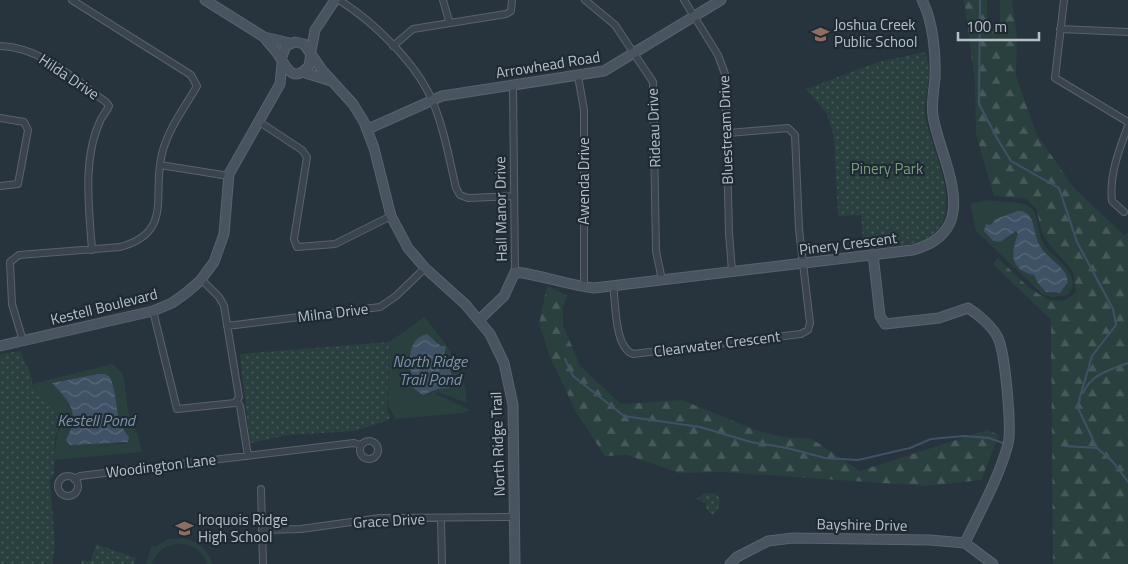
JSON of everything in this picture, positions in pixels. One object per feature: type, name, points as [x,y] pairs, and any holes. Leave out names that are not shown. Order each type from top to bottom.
[{"type":"street","points":[[205,0],[264,37],[304,44],[311,52]]},
{"type":"street","points":[[264,37],[288,71],[300,73],[311,62],[315,30],[335,0]]},
{"type":"street","points":[[339,0],[367,20],[393,46],[424,84],[443,131],[456,188],[460,195],[468,198],[514,196]]},
{"type":"street","points":[[443,0],[449,21]]},
{"type":"street","points":[[393,46],[414,28],[449,21],[506,14],[511,11],[512,0]]},
{"type":"street","name":"Rideau Drive","points":[[585,0],[615,25],[653,82],[656,252],[662,280]]},
{"type":"street","name":"Bluestream Drive","points":[[684,0],[718,55],[726,81],[729,233],[732,271]]},
{"type":"street","name":"Arrowhead Road","points":[[368,129],[446,95],[604,71],[635,54],[721,0]]},
{"type":"street","name":"Pinery Crescent","points":[[515,272],[538,274],[594,288],[913,250],[930,244],[946,229],[953,210],[952,190],[933,116],[935,66],[929,18],[922,0]]},
{"type":"street","points":[[1064,0],[1055,78],[1128,124],[1115,161],[1110,189],[1112,201],[1124,212]]},
{"type":"street","points":[[23,341],[12,304],[10,262],[19,255],[120,247],[136,243],[148,235],[157,218],[160,165],[172,128],[198,86],[191,75],[77,1]]},
{"type":"street","points":[[1060,29],[1128,32]]},
{"type":"street","points":[[282,62],[283,50],[315,30]]},
{"type":"street","name":"Hilda Drive","points":[[0,46],[35,53],[106,102],[109,106],[101,119],[92,149],[89,209],[92,250]]},
{"type":"street","name":"North Ridge Trail","points":[[311,52],[316,62],[331,81],[353,104],[368,129],[391,216],[408,248],[424,268],[480,319],[496,345],[509,380],[513,405],[515,564]]},
{"type":"street","name":"Kestell Boulevard","points":[[0,346],[154,311],[172,303],[201,279],[214,262],[224,234],[229,176],[280,84],[282,62]]},
{"type":"street","name":"North Ridge Trail","points":[[300,73],[331,81]]},
{"type":"street","name":"Kestell Boulevard","points":[[280,84],[300,73]]},
{"type":"street","name":"Awenda Drive","points":[[578,76],[584,110],[584,287]]},
{"type":"street","name":"Hall Manor Drive","points":[[480,319],[504,296],[515,272],[513,85]]},
{"type":"street","points":[[0,118],[24,122],[28,130],[18,184],[0,186]]},
{"type":"street","points":[[258,121],[302,150],[307,157],[294,239],[297,247],[335,244],[391,216]]},
{"type":"street","points":[[728,133],[788,128],[793,132],[797,153],[802,263]]},
{"type":"street","points":[[160,165],[229,176]]},
{"type":"street","points":[[873,254],[880,316],[885,324],[939,318],[968,308],[990,327],[999,340],[1010,424],[1008,441],[1001,464],[965,543],[993,564]]},
{"type":"street","name":"Clearwater Crescent","points":[[614,285],[618,327],[622,345],[628,352],[637,354],[805,333],[810,323],[802,263]]},
{"type":"street","name":"Milna Drive","points":[[228,326],[380,307],[396,296],[424,268]]},
{"type":"street","points":[[201,279],[222,301],[228,326],[239,397],[237,401],[240,406],[248,456]]},
{"type":"street","points":[[154,311],[177,409],[215,406],[237,401]]},
{"type":"street","name":"Woodington Lane","points":[[74,479],[80,476],[354,443],[361,445]]},
{"type":"street","points":[[261,489],[263,564]]},
{"type":"street","name":"Grace Drive","points":[[263,530],[301,529],[380,518],[514,517]]},
{"type":"street","points":[[441,519],[442,564]]},
{"type":"street","name":"Bayshire Drive","points":[[730,564],[744,553],[768,541],[793,538],[930,540],[965,543]]},
{"type":"green space","points":[[964,0],[987,0],[987,30],[1000,29],[1000,0],[1012,0],[1017,38],[1016,76],[1036,133],[1074,188],[1125,236],[1128,232],[1128,564],[1053,564],[1051,320],[993,264],[998,258],[1036,292],[1046,298],[1057,301],[1067,299],[1076,291],[1073,271],[1049,244],[1042,232],[1036,208],[1026,199],[994,196],[976,134],[975,83]]},
{"type":"green space","name":"Pinery Park","points":[[926,52],[929,75],[925,114],[945,187],[944,219],[936,232],[921,241],[900,246],[864,249],[861,215],[838,216],[834,136],[827,114],[806,89],[878,62]]},
{"type":"green space","points":[[989,200],[1017,203],[1031,208],[1034,211],[1042,241],[1070,272],[1073,279],[1068,295],[1052,297],[1042,294],[976,231],[970,203]],"holes":[[[1017,211],[1041,249],[1058,263],[1068,282],[1060,293],[1047,292],[1036,277],[1025,272],[1016,264],[1013,255],[1018,234],[1016,230],[1004,239],[996,242],[985,231],[996,219]]]},
{"type":"green space","points":[[547,286],[567,295],[563,308],[563,325],[580,366],[621,404],[682,400],[755,430],[783,437],[812,439],[860,471],[987,430],[999,435],[981,480],[926,486],[722,472],[679,473],[627,455],[605,456],[576,412],[551,359],[539,324]]},
{"type":"green space","points":[[424,317],[447,346],[459,367],[466,390],[467,403],[437,392],[436,394],[470,410],[463,413],[396,419],[388,407],[389,342]],"holes":[[[435,338],[441,346],[455,381],[452,387],[438,389],[427,395]]]},
{"type":"green space","points":[[389,342],[387,410],[391,417],[389,420],[355,431],[289,435],[250,443],[240,354]]},
{"type":"green space","points":[[20,351],[31,375],[32,384],[57,415],[60,422],[55,438],[54,473],[50,481],[55,545],[52,564],[0,564],[0,354]]},
{"type":"green space","points":[[112,364],[122,372],[128,411],[142,452],[54,460],[59,418],[32,384]],"holes":[[[105,374],[113,384],[115,409],[122,427],[129,437],[124,444],[97,442],[74,445],[67,436],[73,419],[71,407],[53,383]]]},
{"type":"green space","points":[[705,493],[717,494],[720,500],[718,510],[712,515],[706,508],[706,503],[696,499]]},
{"type":"green space","points":[[183,538],[201,546],[213,564],[207,564],[203,555],[196,549],[188,545],[179,544],[163,549],[156,555],[152,564],[146,564],[152,545],[155,547],[168,539]]},
{"type":"green space","points":[[96,544],[136,558],[134,564],[81,564],[82,560],[90,562]]},
{"type":"water","points":[[1017,211],[1028,214],[1043,251],[1060,266],[1066,276],[1068,282],[1060,293],[1046,292],[1034,275],[1026,273],[1016,265],[1013,254],[1018,234],[1016,231],[1000,242],[993,241],[984,231],[986,224],[990,225],[996,219]]},
{"type":"water","name":"North Ridge Trail Pond","points":[[427,334],[441,346],[446,346],[444,356],[455,381],[449,388],[438,389],[423,395],[413,388],[410,356],[414,342],[419,337]]},
{"type":"water","name":"Kestell Pond","points":[[105,374],[110,377],[118,416],[129,437],[128,442],[70,445],[66,440],[72,425],[73,413],[68,402],[52,383]]},
{"type":"waterway","points":[[980,0],[979,104],[1011,161],[1059,188],[1077,242],[1113,309],[1116,325],[1092,356],[1079,400]]},
{"type":"waterway","points":[[565,359],[573,376],[624,416],[700,427],[751,442],[787,448],[825,458],[858,460],[910,448],[931,439],[964,436],[989,438],[1003,443]]},
{"type":"waterway","points":[[1083,393],[1096,377],[1128,363]]},
{"type":"waterway","points":[[1080,400],[1077,406],[1097,448],[1113,462],[1128,482]]},
{"type":"waterway","points":[[1065,446],[1097,448]]},
{"type":"place","name":"Joshua Creek Public School","points":[[820,34]]},
{"type":"place","name":"Iroquois Ridge High School","points":[[184,529]]}]
